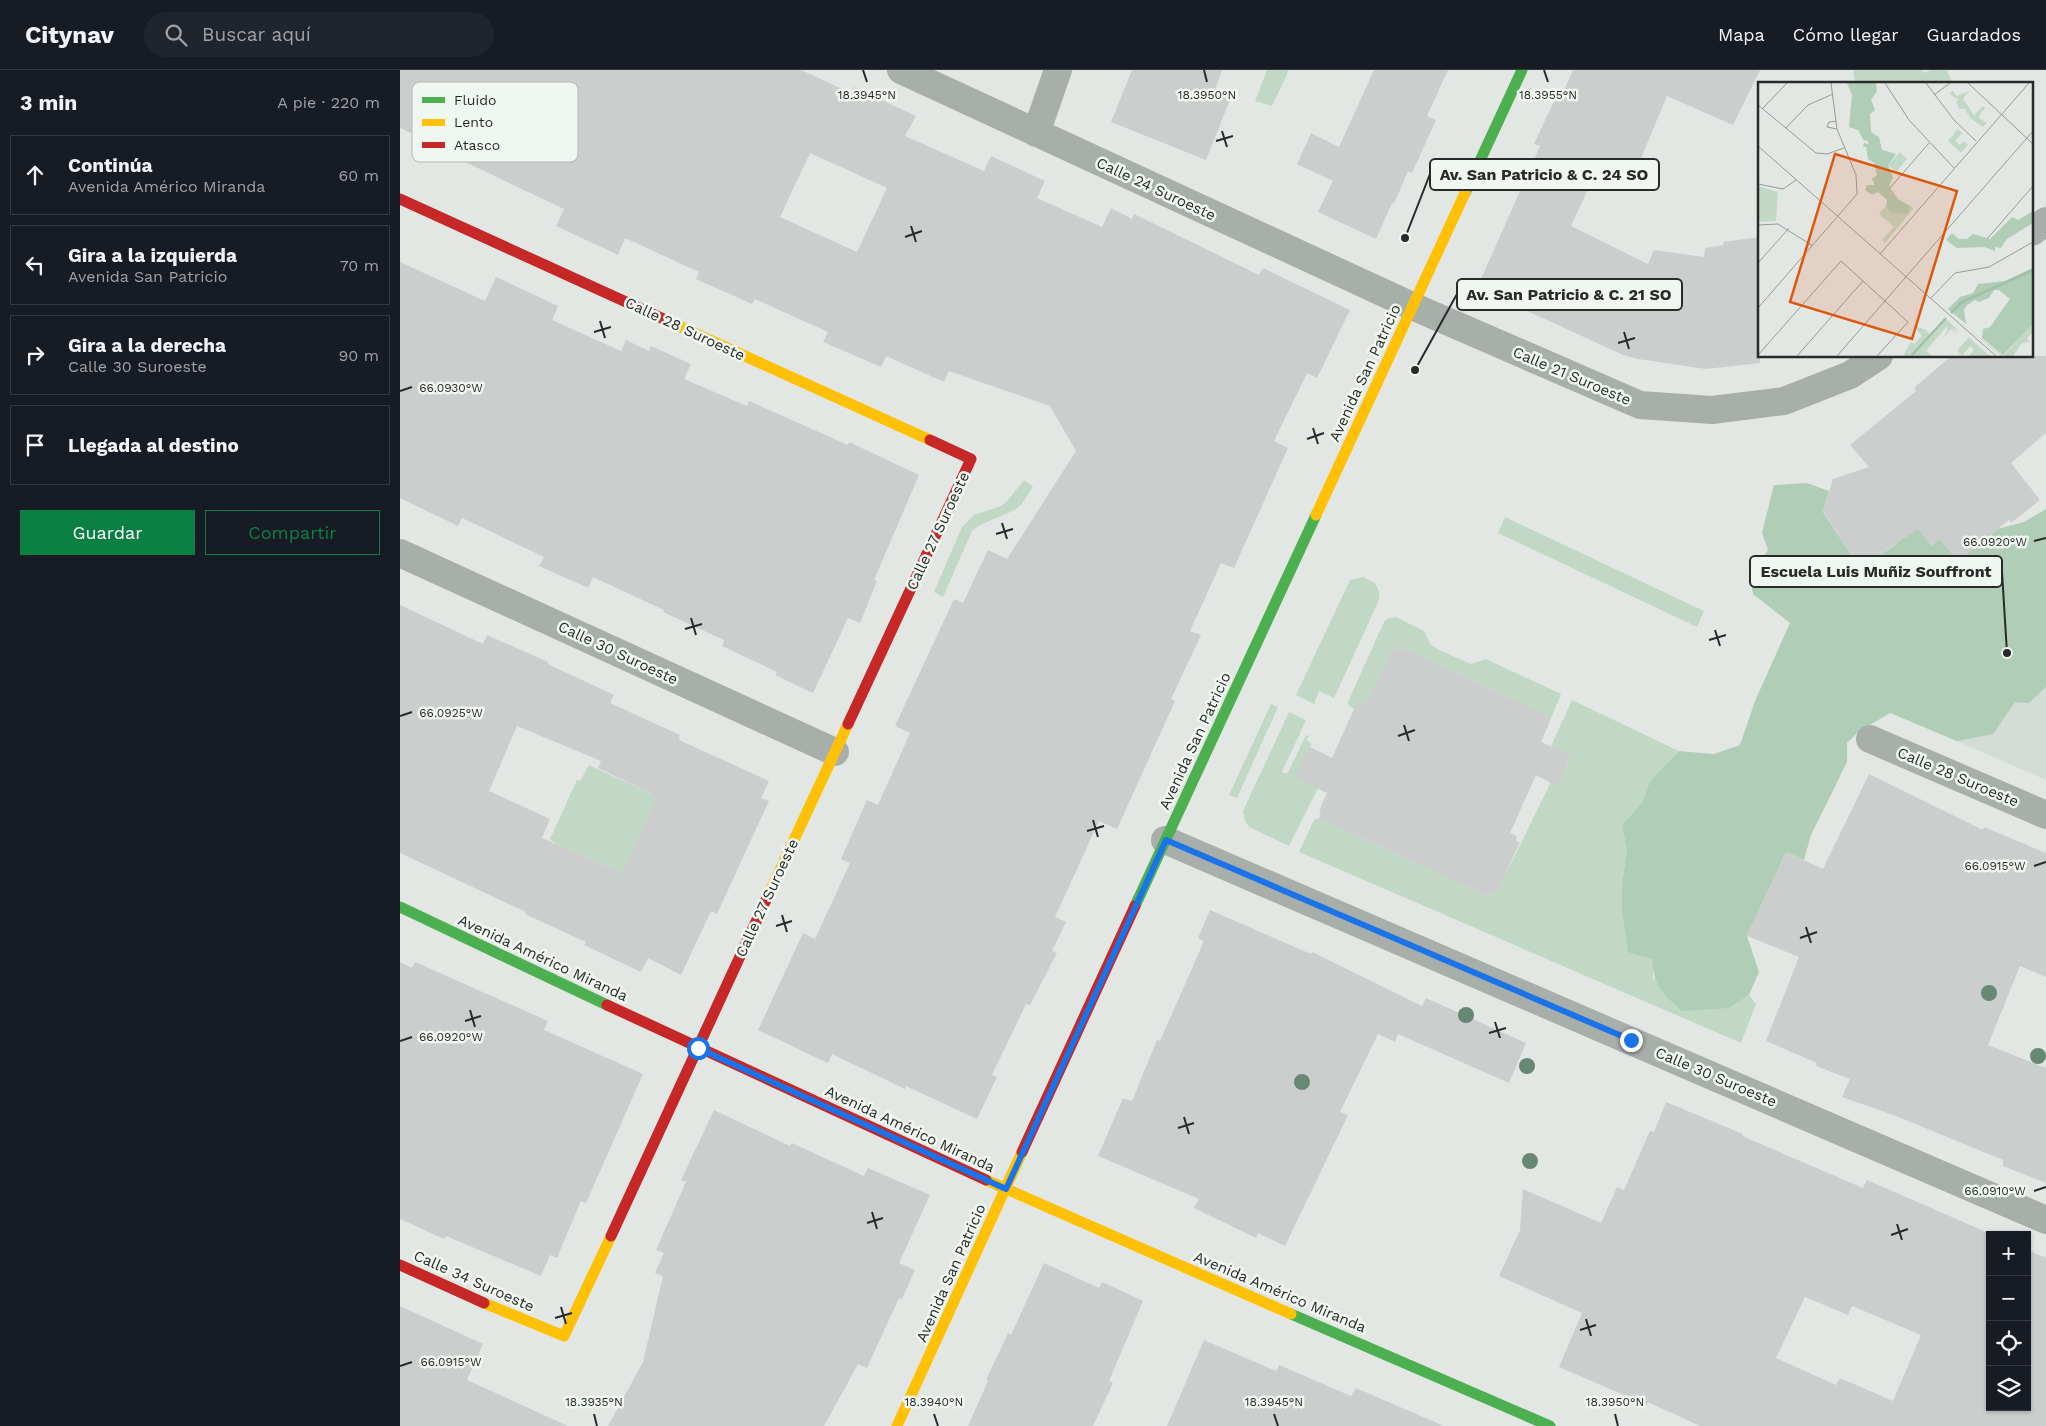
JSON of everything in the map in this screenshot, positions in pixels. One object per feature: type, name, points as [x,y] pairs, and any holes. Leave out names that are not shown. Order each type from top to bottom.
[{"type":"street","name":"Calle 24 Suroeste","points":[[901,70],[1412,306]]},
{"type":"street","points":[[1036,133],[1058,70]]},
{"type":"street","name":"Avenida San Patricio","points":[[898,1426],[1166,840],[1522,70]]},
{"type":"street","name":"Calle 28 Suroeste","points":[[400,199],[971,460]]},
{"type":"street","points":[[2034,230],[2046,220]]},
{"type":"street","name":"Calle 21 Suroeste","points":[[1412,306],[1640,405],[1712,410],[1784,401],[1850,375],[1877,358]]},
{"type":"street","name":"Calle 27 Suroeste","points":[[564,1336],[971,460]]},
{"type":"street","name":"Calle 30 Suroeste","points":[[400,553],[835,752]]},
{"type":"street","name":"Calle 28 Suroeste","points":[[1870,739],[2046,815]]},
{"type":"street","name":"Calle 30 Suroeste","points":[[1166,840],[2046,1220]]},
{"type":"street","name":"Avenida Américo Miranda","points":[[400,907],[698,1048],[1006,1189],[1550,1426]]},
{"type":"street","name":"Calle 34 Suroeste","points":[[400,1265],[466,1296],[564,1336]]},
{"type":"shaded area","points":[[2046,593],[2046,780],[1890,712]]},
{"type":"green space","points":[[1267,70],[1289,70],[1272,106],[1255,101]]},
{"type":"green space","points":[[1853,70],[1923,70],[1924,73],[1931,70],[1947,70],[1952,82],[1855,82]]},
{"type":"green space","points":[[1024,480],[1033,487],[1021,505],[1015,510],[978,526],[972,531],[943,597],[934,592],[962,527],[974,515],[1001,506]]},
{"type":"green space","points":[[1807,483],[1829,491],[1823,512],[1860,568],[1895,545],[1913,522],[1932,546],[1940,539],[1958,561],[1997,529],[2024,522],[2046,509],[2046,687],[2029,703],[2015,702],[1993,734],[1957,741],[1890,713],[1858,732],[1847,743],[1847,762],[1811,835],[1804,860],[1786,852],[1747,936],[1759,972],[1749,995],[1729,1008],[1682,1011],[1660,989],[1653,969],[1652,959],[1628,952],[1622,909],[1622,883],[1627,851],[1622,825],[1642,803],[1650,781],[1679,751],[1714,754],[1740,745],[1755,701],[1790,623],[1753,594],[1750,575],[1768,550],[1762,533],[1774,485]]},
{"type":"green space","points":[[1505,517],[1704,611],[1697,627],[1498,533]]},
{"type":"green space","points":[[1363,577],[1375,583],[1379,591],[1379,600],[1334,698],[1319,691],[1314,704],[1296,695],[1350,580]]},
{"type":"green space","points":[[1396,617],[1424,631],[1430,644],[1437,649],[1471,664],[1486,659],[1561,694],[1550,721],[1546,718],[1547,715],[1398,646],[1396,650],[1392,648],[1366,704],[1358,700],[1354,709],[1347,704],[1384,622],[1387,619]]},
{"type":"green space","points":[[1572,700],[1679,751],[1650,781],[1642,803],[1622,825],[1627,851],[1622,883],[1653,959],[1653,978],[1729,1008],[1749,995],[1756,1004],[1741,1043],[1299,852],[1314,820],[1319,818],[1489,897],[1492,891],[1497,892],[1551,782],[1557,785],[1571,756],[1551,746]]},
{"type":"green space","points":[[1271,704],[1278,707],[1237,798],[1229,795]]},
{"type":"green space","points":[[1289,712],[1306,720],[1282,772],[1287,774],[1306,735],[1309,736],[1306,740],[1312,744],[1296,777],[1315,787],[1324,776],[1289,846],[1249,827],[1245,821],[1243,811]]},
{"type":"green space","points":[[589,765],[654,795],[653,798],[680,810],[626,865],[617,884],[615,870],[556,844],[550,839],[577,780],[580,781]]},
{"type":"building","points":[[400,70],[801,70],[851,93],[854,87],[916,116],[905,136],[984,171],[991,156],[1045,181],[1037,198],[1102,227],[1111,208],[1132,219],[1134,214],[1259,275],[1263,268],[1350,310],[1317,378],[1307,373],[1274,441],[1288,448],[1234,568],[1221,563],[1190,631],[1201,635],[1171,699],[1175,701],[1117,829],[1099,821],[1055,917],[1066,922],[1052,951],[1057,953],[1030,1005],[1026,1004],[992,1075],[997,1077],[977,1119],[906,1086],[905,1089],[832,1054],[828,1063],[758,1030],[803,933],[815,939],[850,863],[841,859],[867,800],[878,805],[910,733],[895,726],[954,599],[963,603],[988,550],[1007,559],[1076,451],[1050,406],[949,371],[944,382],[886,356],[881,367],[823,342],[828,332],[755,299],[752,304],[696,279],[699,272],[625,238],[618,255],[556,226],[564,209],[465,162],[578,162],[578,82],[412,82],[412,134],[400,128]],"holes":[[[810,153],[887,188],[857,252],[780,217]]]},
{"type":"building","points":[[1132,70],[1222,70],[1215,90],[1231,97],[1206,160],[1111,122]]},
{"type":"building","points":[[1374,70],[1448,70],[1427,116],[1436,120],[1412,173],[1408,171],[1376,239],[1318,212],[1333,181],[1297,164],[1311,133],[1339,147]]},
{"type":"building","points":[[1573,70],[1760,70],[1733,125],[1667,96],[1629,187],[1596,172],[1571,226],[1648,264],[1654,250],[1704,257],[1705,248],[1724,245],[1723,242],[1758,237],[1758,358],[1760,358],[1760,363],[1706,369],[1638,359],[1623,355],[1477,288],[1540,146],[1534,144],[1556,97],[1560,99]]},
{"type":"building","points":[[400,262],[485,301],[496,277],[558,306],[552,320],[621,351],[626,340],[649,351],[651,346],[691,364],[684,379],[747,406],[749,401],[848,445],[849,442],[919,475],[874,580],[877,581],[860,623],[848,618],[813,693],[775,675],[777,672],[722,646],[724,640],[663,612],[664,610],[593,577],[588,588],[539,566],[544,557],[462,518],[458,526],[400,498]]},
{"type":"building","points":[[2034,356],[2046,356],[2046,433],[2011,463],[2040,500],[2011,523],[2009,520],[1958,561],[1940,539],[1932,546],[1918,529],[1860,568],[1823,511],[1833,479],[1869,467],[1850,445],[1916,391],[1914,388],[1949,358],[2034,358]]},
{"type":"building","points":[[400,605],[483,644],[487,635],[548,662],[548,664],[614,695],[610,703],[680,735],[679,740],[769,781],[761,798],[769,801],[717,914],[711,911],[681,975],[648,958],[641,972],[584,945],[586,942],[525,914],[526,912],[400,853]],"holes":[[[517,726],[601,761],[598,768],[654,795],[652,798],[656,799],[622,873],[542,838],[550,819],[489,791]]]},
{"type":"building","points":[[1398,646],[1547,715],[1546,718],[1550,721],[1541,742],[1571,755],[1557,786],[1536,775],[1510,833],[1517,836],[1516,841],[1520,842],[1497,893],[1492,891],[1489,897],[1319,818],[1321,813],[1319,811],[1327,793],[1295,777],[1310,747],[1332,758],[1358,700],[1366,704],[1392,648],[1396,650]]},
{"type":"building","points":[[1869,774],[1983,830],[1984,827],[2046,853],[2046,977],[2020,966],[1988,1045],[2046,1068],[2046,1183],[2003,1166],[2003,1160],[1896,1116],[1842,1097],[1850,1079],[1816,1066],[1817,1063],[1766,1041],[1799,957],[1747,936],[1786,852],[1823,869]]},
{"type":"building","points":[[1210,910],[1311,954],[1312,952],[1422,1006],[1426,998],[1526,1043],[1509,1083],[1398,1034],[1395,1042],[1378,1034],[1340,1112],[1348,1115],[1285,1246],[1258,1233],[1256,1238],[1194,1208],[1199,1199],[1098,1156],[1123,1098],[1132,1101],[1157,1040],[1160,1041],[1204,941],[1198,938]]},
{"type":"building","points":[[400,962],[412,968],[415,962],[548,1021],[544,1030],[643,1074],[586,1203],[581,1201],[557,1258],[550,1255],[541,1276],[446,1236],[444,1239],[400,1219]]},
{"type":"building","points":[[1666,1102],[1863,1188],[1867,1180],[1986,1232],[1986,1411],[2031,1411],[2031,1252],[2046,1258],[2046,1426],[1700,1426],[1648,1402],[1647,1405],[1559,1367],[1582,1313],[1499,1276],[1520,1230],[1523,1189],[1601,1223],[1617,1187],[1624,1190],[1650,1131],[1654,1132]],"holes":[[[1805,1297],[1848,1315],[1852,1306],[1921,1335],[1893,1401],[1840,1378],[1836,1385],[1776,1358]]]},
{"type":"building","points":[[714,1110],[790,1146],[792,1143],[864,1176],[868,1168],[930,1195],[899,1263],[915,1270],[902,1299],[899,1298],[867,1368],[858,1364],[824,1426],[608,1426],[643,1362],[663,1276],[655,1273],[664,1253],[656,1250],[686,1182],[681,1180]]},
{"type":"building","points":[[1044,1263],[1099,1288],[1102,1282],[1143,1301],[1109,1381],[1113,1383],[1093,1426],[968,1426],[988,1381],[986,1380],[1008,1333],[1011,1335]]},
{"type":"building","points":[[400,1306],[483,1344],[467,1380],[568,1426],[400,1426]]},
{"type":"building","points":[[1204,1340],[1276,1371],[1279,1365],[1351,1396],[1356,1388],[1444,1426],[1167,1426]]},
{"type":"traffic: fast","points":[[1465,193],[1522,70]]},
{"type":"traffic: fast","points":[[1135,906],[1316,515]]},
{"type":"traffic: fast","points":[[400,907],[607,1005]]},
{"type":"traffic: fast","points":[[1291,1314],[1550,1426]]},
{"type":"traffic: slow","points":[[1316,515],[1465,193]]},
{"type":"traffic: slow","points":[[670,322],[930,440]]},
{"type":"traffic: slow","points":[[766,900],[848,724]]},
{"type":"traffic: slow","points":[[897,1426],[1022,1152]]},
{"type":"traffic: slow","points":[[986,1180],[1291,1314]]},
{"type":"traffic: slow","points":[[484,1303],[564,1336],[611,1236]]},
{"type":"traffic: jam","points":[[400,199],[670,322]]},
{"type":"traffic: jam","points":[[848,724],[971,459],[930,440]]},
{"type":"traffic: jam","points":[[611,1236],[766,900]]},
{"type":"traffic: jam","points":[[1022,1152],[1135,906]]},
{"type":"traffic: jam","points":[[607,1005],[986,1180]]},
{"type":"traffic: jam","points":[[400,1265],[484,1303]]},
{"type":"place","name":"Av. San Patricio & C. 24 SO","points":[[1405,238]]},
{"type":"place","name":"Av. San Patricio & C. 21 SO","points":[[1415,370]]},
{"type":"place","name":"Escuela Luis Muñiz Souffront","points":[[2007,653]]},
{"type":"route","points":[[698,1048],[1006,1189],[1166,840],[1631,1040]]}]
